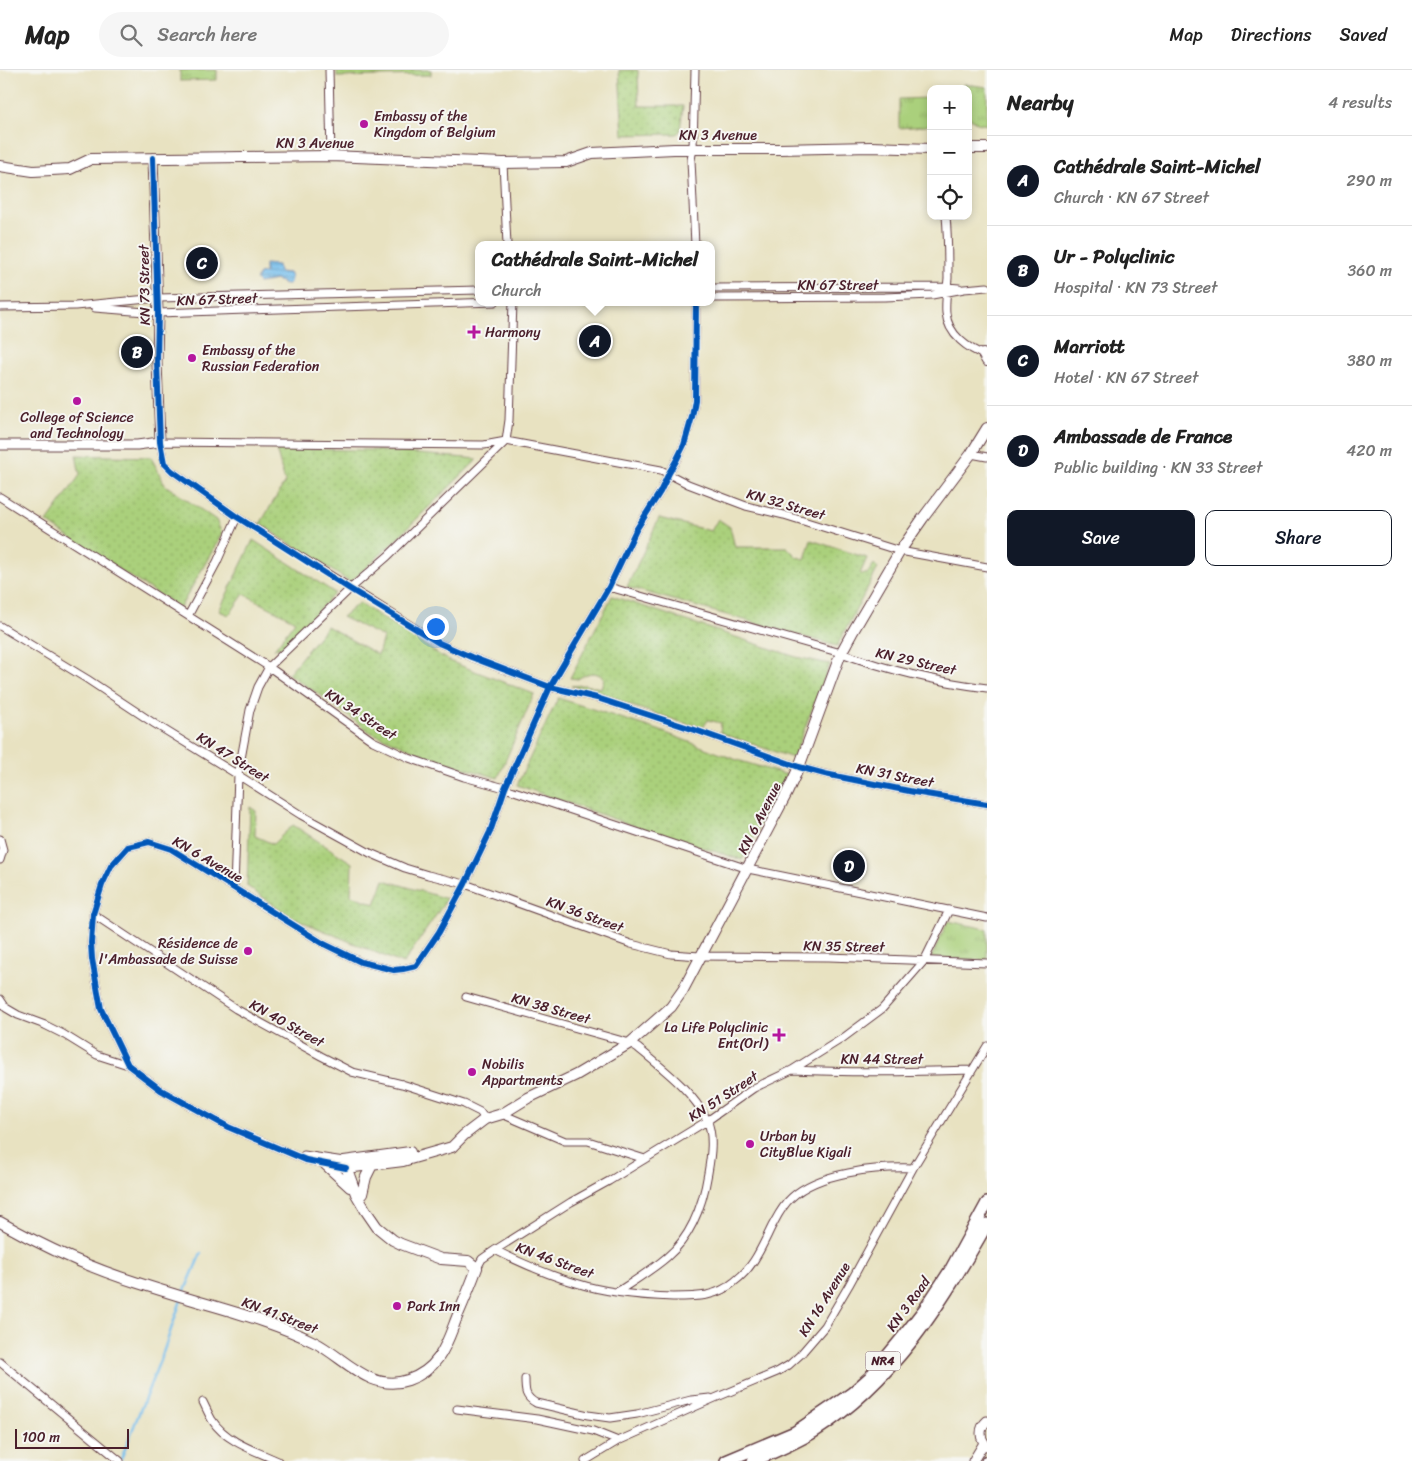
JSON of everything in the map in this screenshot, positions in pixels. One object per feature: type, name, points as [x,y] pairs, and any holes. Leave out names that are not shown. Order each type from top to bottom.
[{"type":"highway","name":"KN 3 Road","points":[[726,1461],[795,1432],[852,1393],[870,1377],[926,1307],[951,1269],[987,1203]]},
{"type":"highway","name":"KN 3 Road","points":[[753,1461],[795,1443],[866,1393],[904,1352],[923,1327],[958,1274],[987,1224]]},
{"type":"main road","name":"KN 3 Avenue","points":[[0,166],[33,171],[70,169],[91,159],[331,156],[503,163],[566,162],[592,153],[693,148],[872,147],[927,149]]},
{"type":"main road","points":[[972,148],[987,148]]},
{"type":"main road","name":"KN 6 Avenue","points":[[348,1165],[372,1165],[403,1161],[452,1147],[485,1119],[502,1114],[528,1098],[576,1076],[630,1043],[671,1007],[683,990],[783,802],[799,767],[841,653],[900,551],[971,454],[987,428]]},
{"type":"main road","name":"KN 6 Avenue","points":[[348,1165],[414,1151],[464,1135]]},
{"type":"main road","points":[[326,1164],[359,1194],[381,1224],[384,1232],[401,1244],[442,1259],[468,1260],[477,1268]]},
{"type":"main road","points":[[348,1165],[359,1194]]},
{"type":"main road","points":[[359,1194],[372,1165]]},
{"type":"main road","name":"KN 41 Street","points":[[0,1222],[48,1248],[106,1272],[296,1333],[319,1344],[360,1374],[375,1380],[388,1382],[410,1379],[435,1362],[445,1350],[477,1268]]},
{"type":"street","points":[[329,70],[331,156]]},
{"type":"street","points":[[695,70],[691,160],[695,241]]},
{"type":"street","name":"KN 73 Street","points":[[154,158],[160,442]]},
{"type":"street","points":[[503,163],[507,241]]},
{"type":"street","points":[[946,220],[948,241],[946,314],[951,328],[962,342],[986,357]]},
{"type":"street","points":[[885,297],[886,287]]},
{"type":"street","name":"KN 67 Street","points":[[715,288],[886,287],[947,290]]},
{"type":"street","name":"KN 67 Street","points":[[715,298],[885,297],[987,287]]},
{"type":"street","name":"KN 67 Street","points":[[75,306],[158,298],[475,290]]},
{"type":"street","name":"KN 67 Street","points":[[75,306],[158,313],[475,303]]},
{"type":"street","points":[[0,307],[75,306]]},
{"type":"street","points":[[234,888],[238,775],[250,710],[258,687],[269,667],[350,589],[388,556],[506,440],[509,420],[513,306]]},
{"type":"street","name":"KN 6 Avenue","points":[[348,1165],[326,1164],[306,1160],[228,1128],[161,1090],[128,1065],[102,1009],[92,958],[92,914],[102,885],[111,866],[128,846],[149,842],[171,849],[332,947],[361,962],[394,970],[403,970],[416,966],[439,932],[490,832],[506,788],[550,687],[609,587],[636,530],[660,492],[668,473],[684,445],[692,417],[695,391],[696,306]]},
{"type":"street","points":[[0,445],[137,445],[160,442],[484,445],[506,440]]},
{"type":"street","name":"KN 32 Street","points":[[506,440],[661,470],[688,484],[746,506],[784,515],[900,551],[987,567]]},
{"type":"street","name":"KN 31 Street","points":[[160,442],[164,463],[172,471],[237,518],[438,643],[550,687],[597,698],[799,767],[824,774],[914,792],[987,804]]},
{"type":"street","points":[[971,454],[987,457]]},
{"type":"street","name":"KN 34 Street","points":[[0,497],[269,667],[373,741],[409,758],[464,777],[506,788],[748,869],[987,918]]},
{"type":"street","points":[[188,616],[217,562],[237,518]]},
{"type":"street","name":"KN 29 Street","points":[[609,587],[841,653],[866,662],[934,679],[987,688]]},
{"type":"street","name":"KN 47 Street","points":[[0,626],[301,815],[370,853],[428,876],[464,884]]},
{"type":"street","points":[[0,839],[3,850],[0,860]]},
{"type":"street","name":"KN 36 Street","points":[[464,884],[631,944],[671,954],[700,956]]},
{"type":"street","name":"KN 51 Street","points":[[477,1268],[482,1259],[495,1250],[707,1121],[754,1088],[792,1070],[842,1038],[882,1009],[924,961],[937,931],[949,910]]},
{"type":"street","name":"KN 40 Street","points":[[92,914],[236,1009],[321,1056],[352,1072],[402,1084],[464,1104],[480,1112],[485,1119]]},
{"type":"street","name":"KN 35 Street","points":[[700,956],[829,957],[987,963]]},
{"type":"street","name":"KN 38 Street","points":[[466,997],[630,1043]]},
{"type":"street","points":[[0,1000],[6,1008],[18,1015],[63,1034],[97,1055],[128,1065]]},
{"type":"street","points":[[617,1292],[676,1249],[691,1227],[702,1200],[709,1166],[711,1139],[707,1121],[693,1098],[657,1064],[630,1043]]},
{"type":"street","name":"KN 16 Avenue","points":[[585,1461],[618,1441],[784,1369],[800,1355],[824,1326],[913,1168],[987,1046]]},
{"type":"street","name":"KN 44 Street","points":[[792,1070],[820,1072],[923,1072],[972,1070]]},
{"type":"street","points":[[502,1114],[564,1141],[588,1141],[645,1159]]},
{"type":"street","name":"KN 6 Avenue","points":[[294,1155],[348,1165]]},
{"type":"street","name":"KN 46 Street","points":[[495,1250],[522,1263],[575,1283],[617,1292],[680,1297],[707,1295],[732,1284],[745,1272],[761,1251],[771,1227],[784,1206],[800,1190],[818,1181],[851,1173],[889,1167],[913,1168]]},
{"type":"street","points":[[0,1362],[120,1461]]},
{"type":"street","points":[[525,1379],[525,1389],[529,1399],[536,1403],[610,1418],[637,1414],[691,1400],[715,1398]]},
{"type":"street","points":[[204,1402],[212,1421],[228,1437],[278,1461]]},
{"type":"street","points":[[457,1409],[546,1421],[593,1431],[618,1441]]},
{"type":"street","points":[[973,1461],[985,1444],[981,1432],[982,1426],[987,1421]]},
{"type":"green space","points":[[180,70],[217,70],[217,80],[180,81]]},
{"type":"green space","points":[[337,70],[431,70],[431,75],[337,77]]},
{"type":"green space","points":[[619,70],[638,70],[639,106],[683,106],[680,131],[677,134],[623,135]]},
{"type":"green space","points":[[972,85],[987,87],[987,125],[977,123],[972,119]]},
{"type":"green space","points":[[927,98],[927,125],[899,128],[899,99]]},
{"type":"green space","points":[[276,449],[371,450],[478,459],[350,582],[260,524],[285,482]]},
{"type":"green space","points":[[76,455],[151,457],[165,485],[216,520],[222,534],[180,608],[47,522],[80,475]]},
{"type":"green space","points":[[659,518],[711,531],[718,519],[730,527],[735,547],[787,547],[797,557],[805,559],[811,540],[867,558],[860,574],[867,574],[874,564],[878,568],[837,646],[627,587]]},
{"type":"green space","points":[[253,540],[335,593],[285,646],[274,649],[295,621],[244,594],[229,615],[219,611]]},
{"type":"green space","points":[[612,596],[796,657],[830,664],[793,758],[720,733],[721,723],[708,720],[702,729],[571,686],[584,685],[601,688],[604,678],[594,673],[578,679],[570,678]]},
{"type":"green space","points":[[359,603],[449,661],[534,694],[498,778],[434,759],[370,732],[322,696],[288,674],[327,626],[378,655],[383,637],[342,617]]},
{"type":"green space","points":[[558,698],[658,730],[734,759],[787,775],[742,860],[625,823],[517,785]]},
{"type":"green space","points":[[250,807],[256,811],[255,836],[273,844],[293,825],[352,863],[351,895],[375,904],[384,880],[447,899],[403,964],[289,916],[247,886]]},
{"type":"green space","points":[[948,921],[987,929],[987,960],[931,958]]},
{"type":"water","points":[[265,264],[278,265],[279,272],[289,273],[291,279],[289,284],[284,284],[277,280],[259,283],[256,280],[259,274],[265,273]]},
{"type":"waterway","points":[[183,1295],[201,1253]]},
{"type":"waterway","points":[[121,1459],[164,1350],[181,1300]]},
{"type":"cycle path","points":[[153,158],[160,442],[164,463],[172,471],[237,517],[350,589],[439,643],[471,657],[550,687],[597,698],[799,767],[914,792],[987,804]]},
{"type":"cycle path","points":[[346,1168],[306,1160],[228,1127],[161,1090],[128,1065],[101,1009],[92,959],[93,914],[102,885],[111,866],[128,847],[149,842],[171,849],[324,944],[361,962],[394,970],[416,966],[439,932],[490,832],[505,788],[550,687],[609,587],[636,530],[660,492],[684,445],[695,400],[696,306]]},
{"type":"place","name":"Embassy of the Kingdom of Belgium","points":[[364,124]]},
{"type":"place","name":"Marriott","points":[[202,263]]},
{"type":"place","name":"Harmony","points":[[474,332]]},
{"type":"place","name":"Cathédrale Saint-Michel","points":[[595,341]]},
{"type":"place","name":"Ur - Polyclinic","points":[[137,352]]},
{"type":"place","name":"Embassy of the Russian Federation","points":[[192,358]]},
{"type":"place","name":"College of Science and Technology","points":[[77,401]]},
{"type":"place","name":"Ambassade de France","points":[[849,866]]},
{"type":"place","name":"Résidence de l'Ambassade de Suisse","points":[[248,951]]},
{"type":"place","name":"La Life Polyclinic Ent(Orl)","points":[[779,1035]]},
{"type":"place","name":"Nobilis Appartments","points":[[472,1072]]},
{"type":"place","name":"Urban by CityBlue Kigali","points":[[750,1144]]},
{"type":"place","name":"Park Inn","points":[[397,1306]]}]
